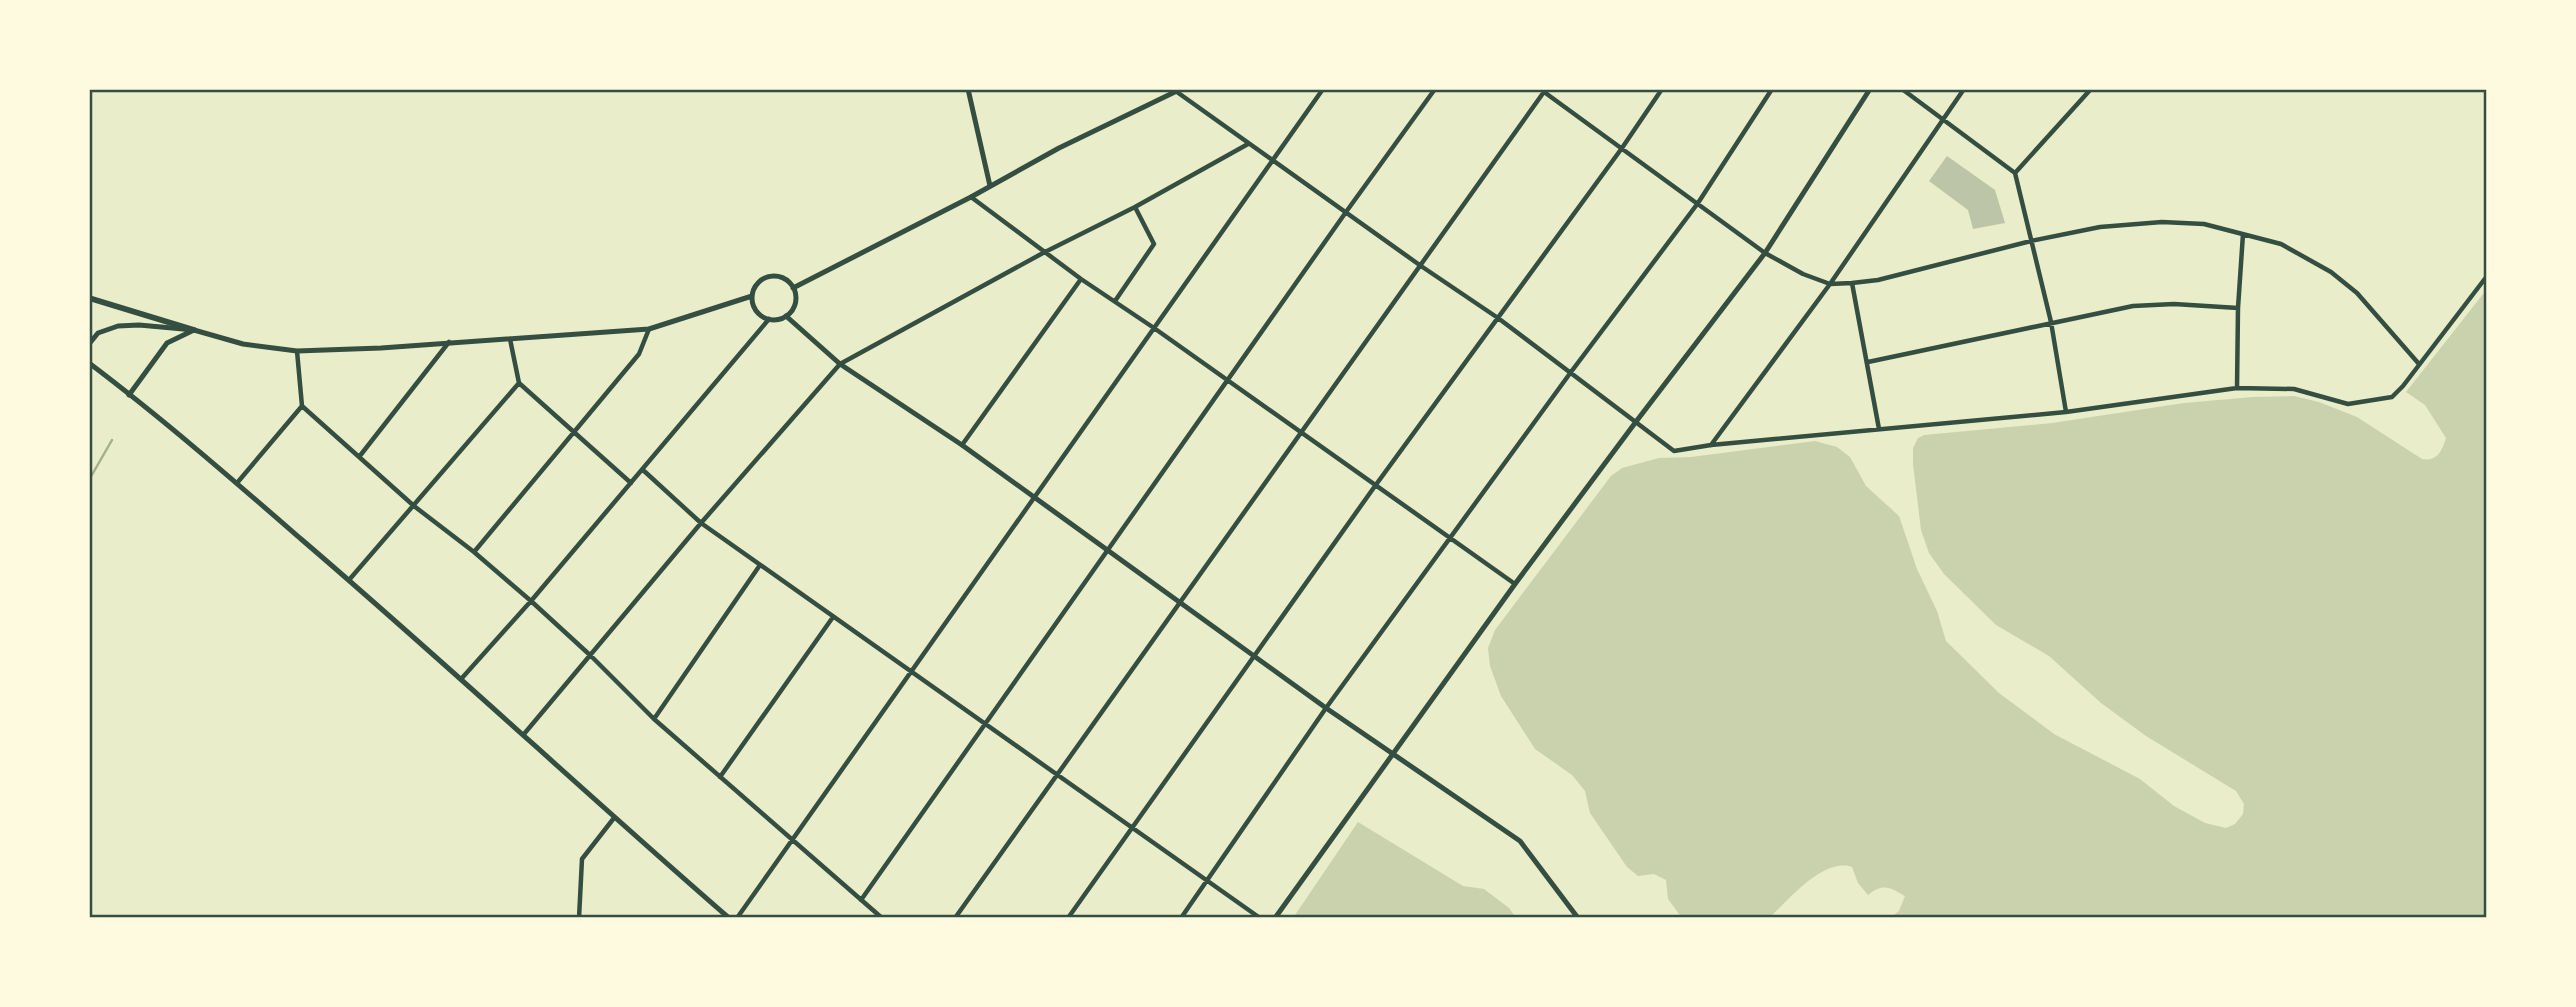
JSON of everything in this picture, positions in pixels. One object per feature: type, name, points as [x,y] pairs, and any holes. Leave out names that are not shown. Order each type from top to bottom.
[{"type":"main road","points":[[89,298],[194,330]]},
{"type":"street","points":[[968,89],[990,186]]},
{"type":"street","points":[[737,918],[1323,89]]},
{"type":"street","points":[[861,900],[1435,89]]},
{"type":"street","points":[[1068,918],[1662,89]]},
{"type":"street","points":[[1181,918],[1326,708],[1698,203],[1772,89]]},
{"type":"street","points":[[1275,918],[1515,584],[1765,253],[1870,89]]},
{"type":"street","points":[[1902,89],[2015,173],[2051,322],[2066,412]]},
{"type":"street","points":[[1711,445],[1830,284],[1964,89]]},
{"type":"street","points":[[2015,173],[2091,89]]},
{"type":"street","points":[[955,918],[1421,266],[1543,90],[1765,253],[1803,274],[1830,284],[1878,281],[2031,241],[2100,227],[2162,222],[2204,224],[2281,244],[2303,254],[2357,293],[2419,364]]},
{"type":"street","points":[[793,288],[971,197],[1059,148],[1179,91],[1248,144],[1498,318],[1674,451],[1711,445],[2066,412],[2237,388],[2294,389],[2348,404],[2375,401],[2392,397],[2403,386],[2487,276]]},
{"type":"street","points":[[524,734],[701,523],[840,364],[1248,144]]},
{"type":"street","points":[[971,197],[1043,253],[1154,328],[1515,584]]},
{"type":"street","points":[[1115,301],[1154,244],[1135,207]]},
{"type":"street","points":[[2237,388],[2238,308],[2243,234]]},
{"type":"street","points":[[780,277],[793,288],[795,305],[786,316],[769,319],[754,308],[752,296],[755,287],[766,278],[780,277]]},
{"type":"street","points":[[962,445],[1081,279]]},
{"type":"street","points":[[1852,283],[1879,429]]},
{"type":"street","points":[[89,344],[98,333],[118,326],[139,325],[194,330],[243,344],[297,351],[381,348],[450,341],[649,329],[752,296]]},
{"type":"street","points":[[1868,362],[2133,306],[2174,304],[2238,308]]},
{"type":"street","points":[[786,316],[840,364],[962,445],[1326,708],[1520,841],[1578,918]]},
{"type":"street","points":[[462,678],[531,601],[769,319]]},
{"type":"street","points":[[474,552],[639,354],[649,329]]},
{"type":"street","points":[[129,395],[167,343],[194,330]]},
{"type":"street","points":[[510,339],[519,383],[631,483]]},
{"type":"street","points":[[359,457],[450,341]]},
{"type":"street","points":[[297,351],[302,406],[414,506],[474,552],[531,601],[654,719],[882,918]]},
{"type":"street","points":[[89,363],[237,483],[349,580],[729,918]]},
{"type":"street","points":[[349,580],[519,383]]},
{"type":"street","points":[[237,483],[302,406]]},
{"type":"street","points":[[643,470],[701,523],[1259,918]]},
{"type":"street","points":[[654,719],[760,565]]},
{"type":"street","points":[[720,777],[833,617]]},
{"type":"street","points":[[579,918],[582,859],[614,818]]},
{"type":"green space","points":[[2487,289],[2487,918],[1890,918],[1899,911],[1905,896],[1886,888],[1868,895],[1858,883],[1852,867],[1841,866],[1818,874],[1769,918],[1682,918],[1668,899],[1666,880],[1654,874],[1638,876],[1627,867],[1590,813],[1585,791],[1572,775],[1535,749],[1501,696],[1490,666],[1488,648],[1495,630],[1611,476],[1622,468],[1659,458],[1691,457],[1815,441],[1837,447],[1850,457],[1866,486],[1899,516],[1917,569],[1937,611],[1946,641],[1999,693],[2054,734],[2140,779],[2174,806],[2205,823],[2226,828],[2235,824],[2243,814],[2244,804],[2236,791],[2146,736],[2101,703],[2049,656],[1996,625],[1944,574],[1929,553],[1921,530],[1913,448],[1918,438],[1924,435],[2052,423],[2184,403],[2294,396],[2319,402],[2357,417],[2422,459],[2432,459],[2441,451],[2446,438],[2425,405],[2406,392]]},
{"type":"green space","points":[[1358,822],[1463,886],[1484,889],[1509,908],[1516,918],[1293,918]]},
{"type":"building","points":[[1947,156],[1995,190],[2005,223],[1973,229],[1968,210],[1929,181]]},
{"type":"waterway","points":[[89,480],[112,440]]}]
